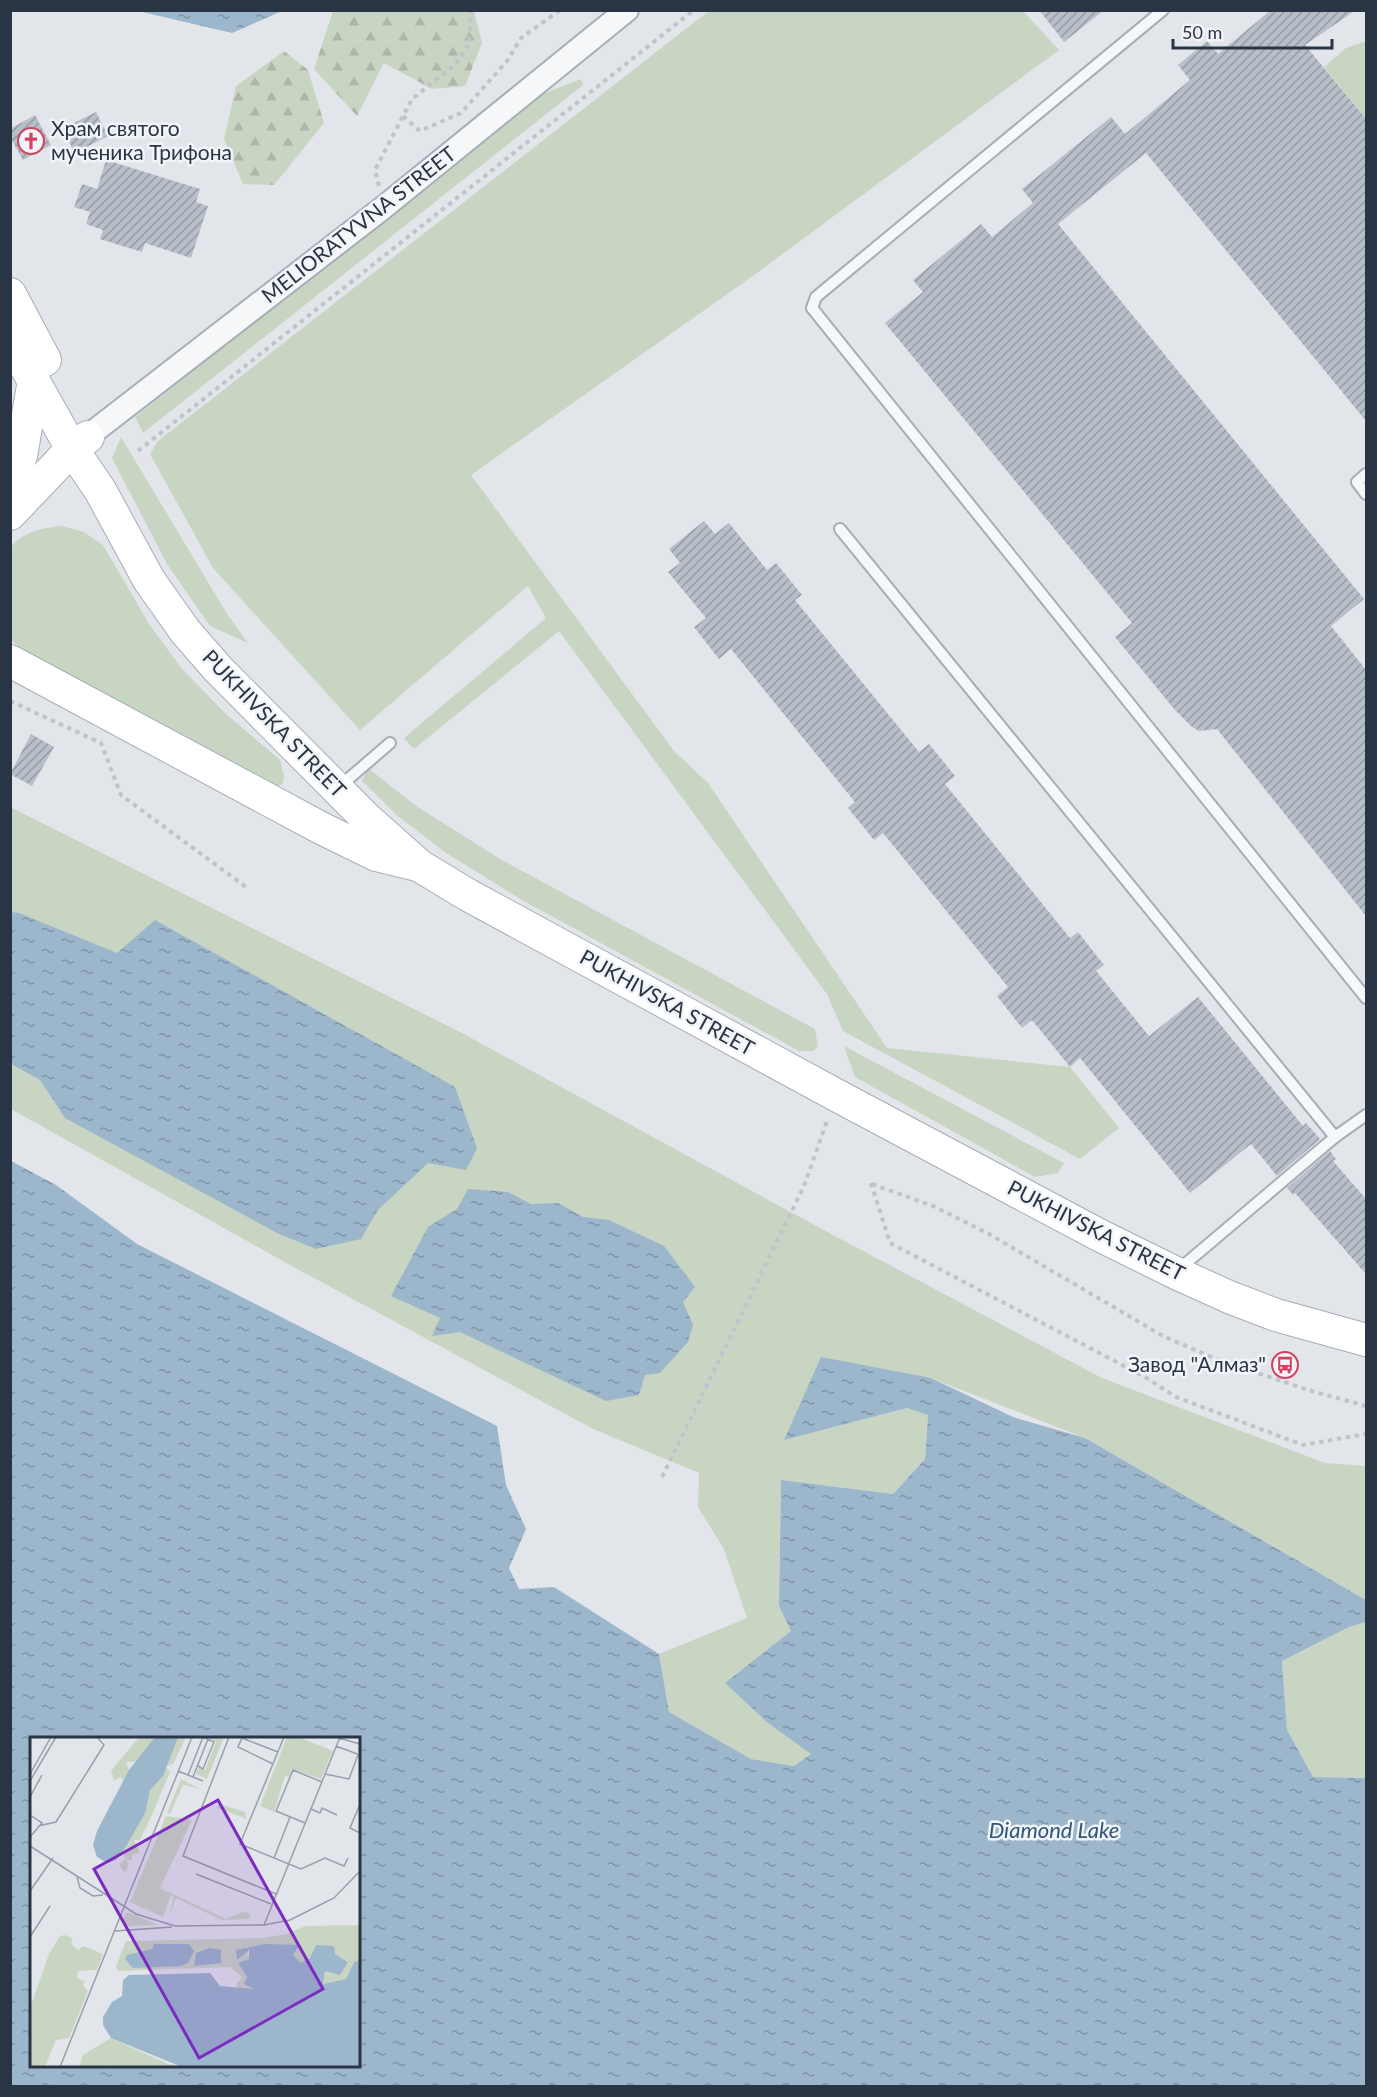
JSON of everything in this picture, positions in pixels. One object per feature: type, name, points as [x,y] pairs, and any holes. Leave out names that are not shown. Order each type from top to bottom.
[{"type":"street","name":"MELIORATYVNA STREET","points":[[80,443],[384,207],[627,10]]},
{"type":"street","points":[[10,294],[80,443]]},
{"type":"street","points":[[10,339],[34,380],[80,443]]},
{"type":"street","points":[[10,481],[21,456],[34,380]]},
{"type":"street","points":[[10,514],[80,443]]},
{"type":"street","name":"PUKHIVSKA STREET","points":[[80,443],[100,490],[149,580],[185,631],[218,669],[337,789],[420,866],[468,895],[836,1095],[1176,1273],[1276,1315],[1366,1340]]},
{"type":"street","points":[[10,661],[321,828],[376,855],[420,866]]},
{"type":"lane","points":[[1163,10],[816,297],[812,308],[1366,998]]},
{"type":"lane","points":[[1366,474],[1357,482],[1366,494]]},
{"type":"lane","points":[[840,529],[1335,1137]]},
{"type":"lane","points":[[337,789],[390,742]]},
{"type":"lane","points":[[1176,1273],[1335,1137],[1366,1115]]},
{"type":"path","points":[[384,207],[375,170],[412,99],[455,65],[469,44],[471,10]]},
{"type":"path","points":[[403,116],[420,131],[460,113],[507,60],[521,38],[560,10]]},
{"type":"path","points":[[138,451],[694,10]]},
{"type":"path","points":[[10,701],[101,743],[121,795],[246,887]]},
{"type":"path","points":[[662,1477],[804,1186],[836,1095]]},
{"type":"path","points":[[1366,1406],[1308,1390],[1216,1359],[1163,1336],[989,1234],[933,1206],[871,1183],[890,1243],[1145,1377],[1176,1397],[1303,1445],[1366,1434]]},
{"type":"green space","points":[[710,10],[1023,11],[1059,50],[750,278],[471,475],[674,751],[708,783],[887,1048],[1070,1067],[1119,1128],[1080,1159],[843,1031],[827,994],[559,631],[414,749],[404,738],[546,618],[528,586],[360,730],[213,568],[150,454],[158,441]]},
{"type":"green space","points":[[333,11],[474,11],[482,43],[465,86],[432,89],[384,63],[357,116],[314,69]]},
{"type":"green space","points":[[1366,42],[1366,119],[1324,67],[1346,48]]},
{"type":"green space","points":[[284,51],[308,70],[324,123],[274,185],[243,184],[224,139],[236,86]]},
{"type":"green space","points":[[581,79],[583,85],[143,433],[135,417],[535,97]]},
{"type":"green space","points":[[121,437],[227,614],[248,643],[210,626],[167,564],[112,458]]},
{"type":"green space","points":[[63,526],[84,532],[103,545],[149,624],[182,669],[226,714],[280,760],[284,776],[283,783],[277,788],[266,787],[21,649],[11,639],[11,546],[22,537],[35,531]]},
{"type":"green space","points":[[368,768],[416,806],[502,860],[815,1029],[818,1047],[813,1051],[799,1051],[522,900],[446,853],[399,817],[362,781]]},
{"type":"green space","points":[[10,807],[462,1033],[1102,1378],[1325,1463],[1366,1466],[1366,1600],[1085,1438],[931,1378],[784,1440],[907,1408],[928,1415],[925,1459],[893,1494],[781,1480],[779,1605],[791,1631],[726,1683],[768,1723],[812,1754],[794,1766],[751,1759],[669,1712],[659,1654],[747,1618],[724,1549],[698,1507],[699,1473],[593,1429],[290,1265],[11,1109]]},
{"type":"green space","points":[[844,1046],[1064,1163],[1058,1173],[1035,1177],[855,1077]]},
{"type":"green space","points":[[1366,1622],[1366,1778],[1313,1777],[1287,1730],[1282,1661],[1349,1627]]},
{"type":"water","points":[[138,11],[282,11],[232,33]]},
{"type":"water","points":[[11,912],[19,913],[117,953],[155,920],[455,1087],[477,1148],[466,1170],[428,1163],[378,1210],[361,1239],[316,1249],[277,1233],[65,1118],[40,1080],[11,1064]]},
{"type":"water","name":"Diamond Lake","points":[[11,1161],[56,1185],[137,1244],[497,1426],[506,1485],[526,1529],[509,1568],[519,1589],[554,1587],[659,1654],[669,1712],[751,1759],[794,1766],[811,1754],[768,1723],[725,1683],[791,1631],[779,1606],[781,1480],[893,1494],[925,1459],[928,1415],[907,1408],[784,1440],[821,1357],[931,1378],[1013,1417],[1085,1438],[1366,1600],[1366,1622],[1349,1627],[1282,1661],[1287,1730],[1313,1777],[1366,1778],[1366,2086],[11,2086]]},
{"type":"water","points":[[468,1189],[508,1192],[531,1204],[558,1203],[583,1217],[609,1220],[664,1246],[695,1287],[683,1302],[693,1325],[688,1342],[660,1373],[645,1375],[639,1395],[606,1401],[460,1332],[432,1336],[440,1318],[391,1296],[428,1227],[457,1209]]},
{"type":"building","points":[[1039,10],[1104,10],[1064,42]]},
{"type":"building","points":[[1271,10],[1356,10],[1305,45],[1366,119],[1366,421],[1146,153],[1058,224],[1364,599],[1331,626],[1366,670],[1366,916],[1217,729],[1199,731],[1191,726],[1115,637],[1132,623],[885,323],[923,292],[913,280],[981,224],[992,237],[1033,203],[1022,189],[1111,117],[1125,134],[1190,80],[1178,65],[1207,41],[1218,54]]},
{"type":"building","points":[[96,112],[108,136],[75,153],[62,129]]},
{"type":"building","name":"Храм святого мученика Трифона","points":[[35,115],[51,145],[23,160],[10,137],[10,129]]},
{"type":"building","points":[[106,160],[200,189],[196,202],[208,206],[191,258],[145,243],[142,252],[100,239],[103,230],[86,224],[90,212],[74,207],[82,184],[97,189]]},
{"type":"building","points":[[704,521],[715,534],[729,523],[767,570],[776,563],[802,595],[795,600],[919,752],[929,744],[955,776],[945,784],[1070,938],[1078,932],[1104,965],[1096,971],[1149,1036],[1198,997],[1303,1126],[1306,1123],[1320,1139],[1277,1176],[1251,1144],[1190,1193],[1080,1058],[1070,1067],[1032,1020],[1022,1028],[997,996],[1008,987],[883,833],[874,840],[848,808],[855,802],[731,649],[719,659],[694,627],[706,618],[668,572],[680,563],[669,549]]},
{"type":"building","points":[[31,734],[54,747],[32,786],[10,774]]},
{"type":"building","points":[[1330,1151],[1336,1159],[1333,1161],[1366,1199],[1366,1274],[1295,1193],[1293,1195],[1287,1188]]},
{"type":"place","name":"Храм святого мученика Трифона","points":[[31,141]]},
{"type":"place","name":"Завод \"Алмаз\"","points":[[1285,1365]]}]
